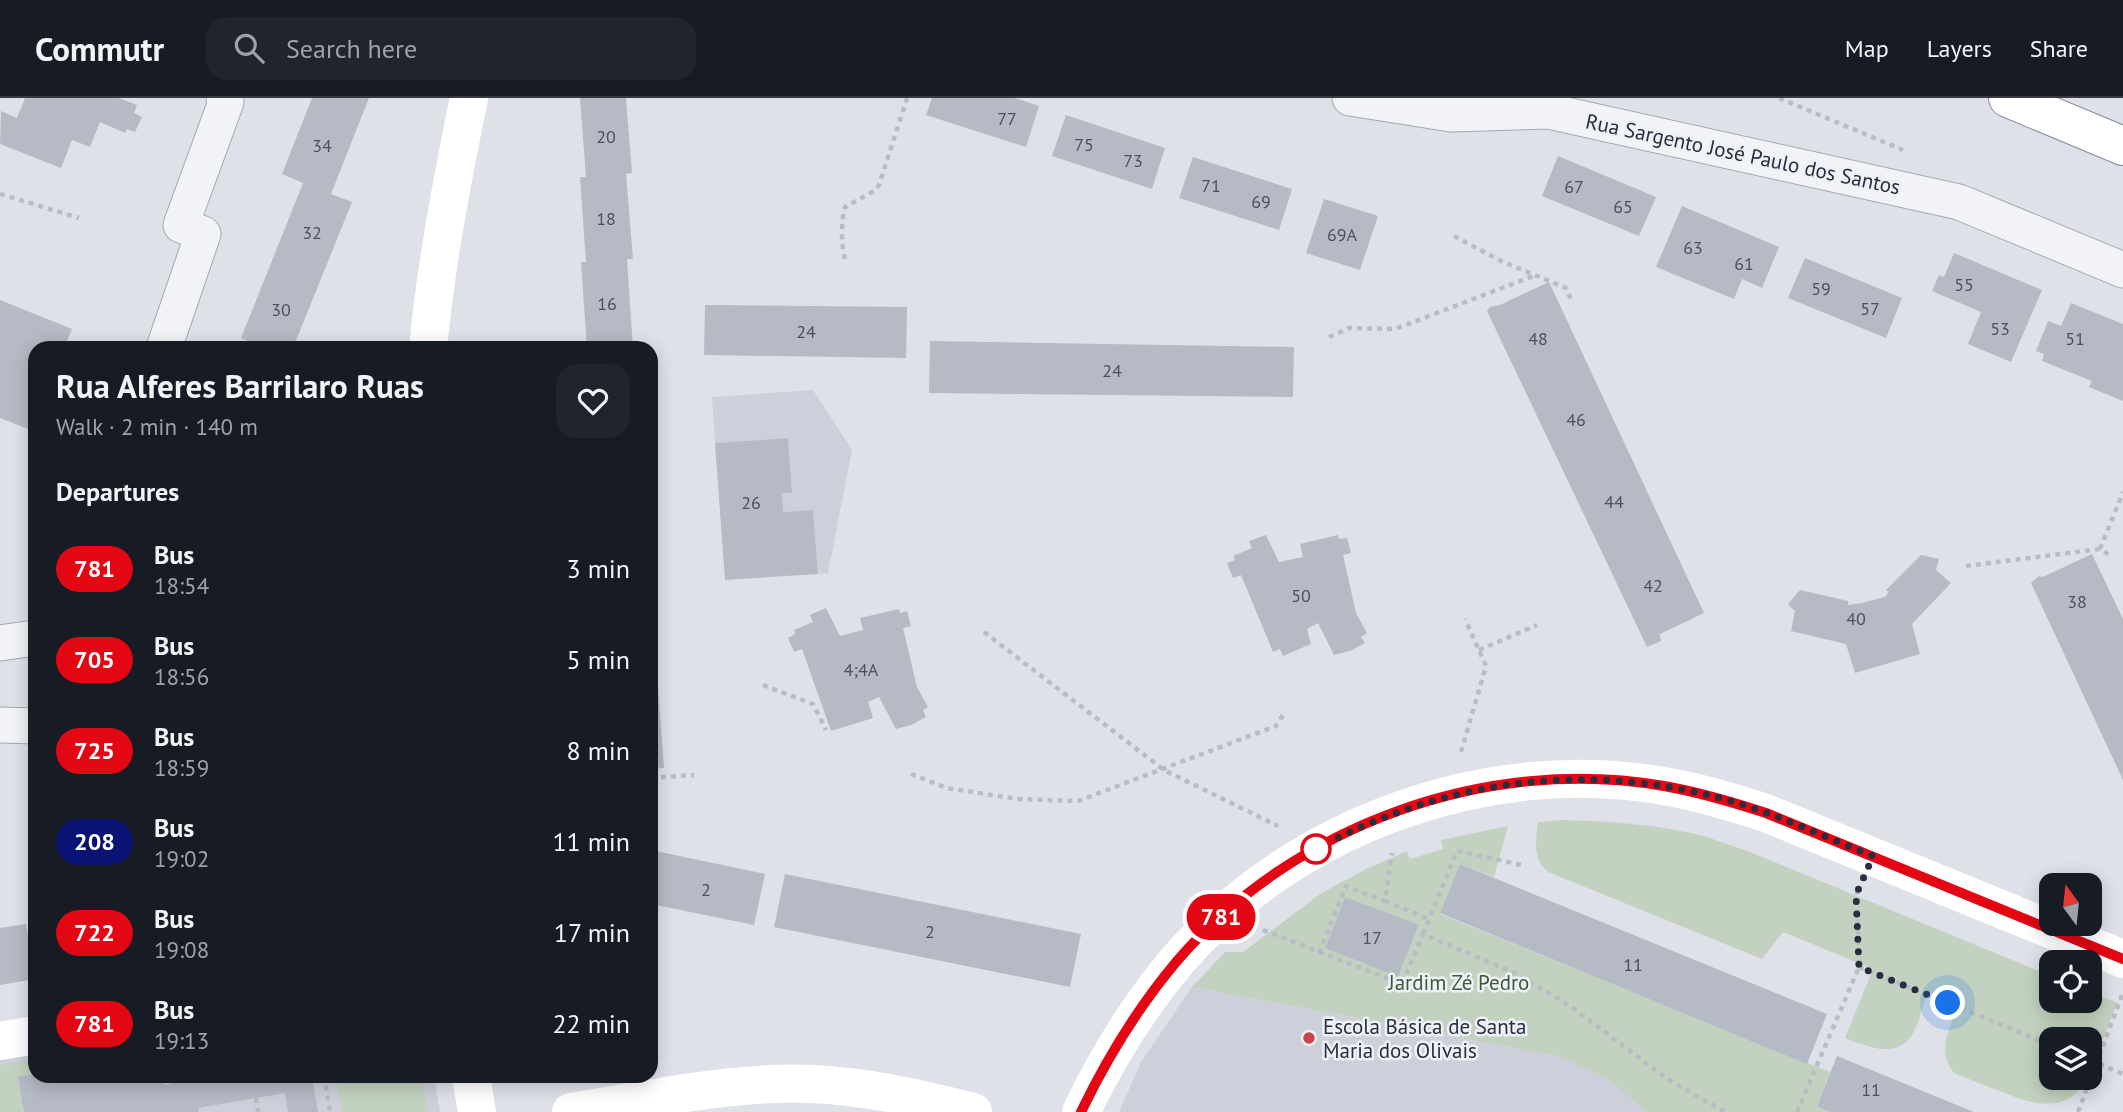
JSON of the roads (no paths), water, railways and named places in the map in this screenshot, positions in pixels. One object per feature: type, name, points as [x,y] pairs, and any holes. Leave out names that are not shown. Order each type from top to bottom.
[{"type":"main road","points":[[429,341],[451,189],[469,98]]},
{"type":"main road","points":[[2008,98],[2123,146]]},
{"type":"main road","points":[[1081,1112],[1116,1047],[1145,1002],[1178,960],[1257,887],[1301,857],[1348,831],[1449,795],[1502,785],[1555,780],[1609,780],[1663,785],[1715,797],[1766,813],[2123,959]]},
{"type":"main road","points":[[0,1041],[28,1036]]},
{"type":"main road","points":[[472,1083],[477,1112]]},
{"type":"main road","points":[[571,1112],[725,1087],[796,1083],[850,1086],[890,1092],[973,1112]]},
{"type":"street","points":[[166,341],[203,234],[181,225],[226,102],[224,98]]},
{"type":"street","name":"Rua Sargento José Paulo dos Santos","points":[[1350,98],[1451,114],[1548,111],[1946,199],[2123,270]]},
{"type":"street","points":[[0,643],[28,639]]},
{"type":"street","points":[[0,725],[28,726]]},
{"type":"place","name":"Escola Básica de Santa Maria dos Olivais","points":[[1309,1038]]},
{"type":"park label","name":"Jardim Zé Pedro","points":[[1459,982]]}]
